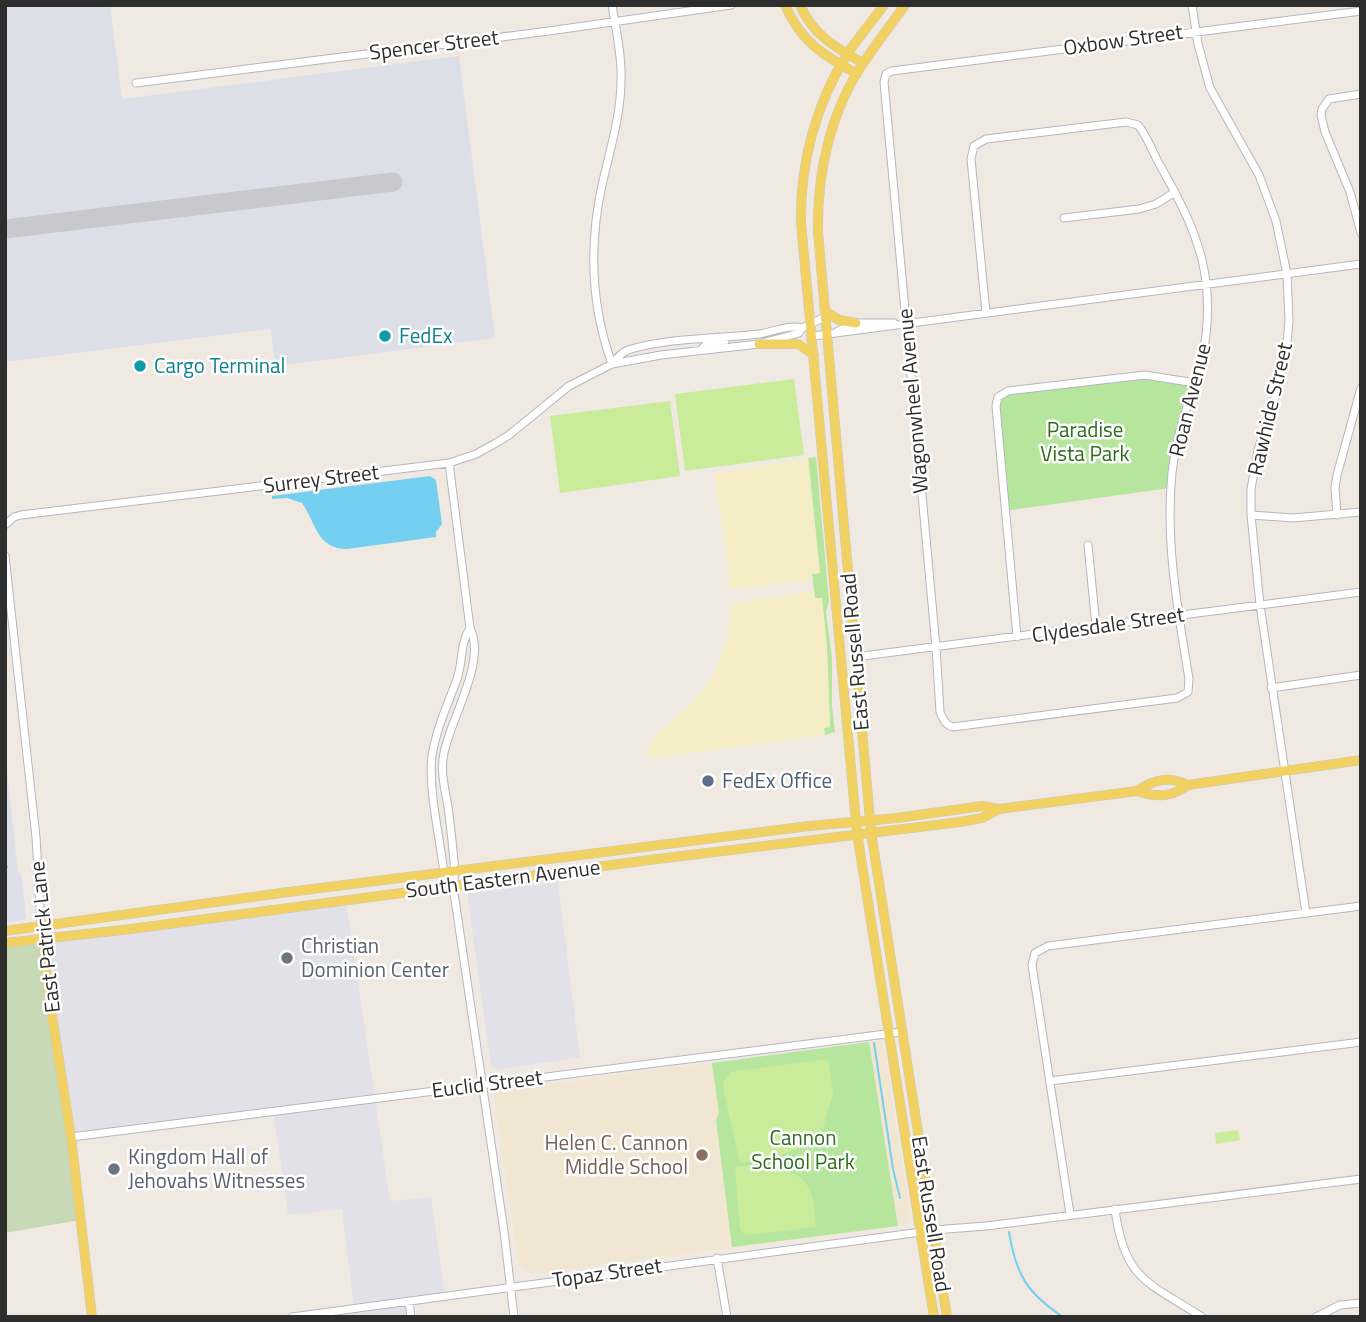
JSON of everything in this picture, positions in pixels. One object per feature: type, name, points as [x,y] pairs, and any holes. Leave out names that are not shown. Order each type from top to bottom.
[{"type":"main road","points":[[785,5],[792,22],[806,41],[857,74]]},
{"type":"main road","points":[[800,5],[817,33],[863,63]]},
{"type":"main road","name":"East Russell Road","points":[[884,5],[847,54],[816,120],[803,177],[801,223],[807,326],[813,336],[857,833],[934,1317]]},
{"type":"main road","name":"East Russell Road","points":[[905,5],[863,63],[834,123],[820,179],[818,232],[870,821],[946,1313]]},
{"type":"main road","points":[[825,314],[856,323]]},
{"type":"main road","points":[[759,344],[798,344],[814,355]]},
{"type":"main road","points":[[835,582],[848,580]]},
{"type":"main road","name":"South Eastern Avenue","points":[[1138,791],[1154,797],[1177,793],[1188,785],[1361,760]]},
{"type":"main road","name":"South Eastern Avenue","points":[[5,931],[644,846],[982,806],[999,809],[1138,791],[1151,782],[1163,780],[1175,779],[1188,785]]},
{"type":"main road","name":"South Eastern Avenue","points":[[5,943],[982,818],[999,809]]},
{"type":"main road","points":[[644,846],[649,860]]},
{"type":"main road","name":"East Patrick Lane","points":[[41,925],[71,1137],[92,1317]]},
{"type":"main road","points":[[886,1004],[898,1003]]},
{"type":"main road","points":[[921,1232],[926,1235],[931,1247],[940,1299],[946,1313]]},
{"type":"street","points":[[612,5],[621,62],[620,100],[597,211],[593,246],[595,293],[612,364]]},
{"type":"street","name":"Spencer Street","points":[[136,83],[731,5]]},
{"type":"street","name":"Rawhide Street","points":[[1192,5],[1195,30],[1210,88],[1259,175],[1278,230],[1287,274],[1287,344],[1278,391],[1258,450],[1251,489],[1251,515],[1271,688],[1306,913]]},
{"type":"street","name":"Oxbow Street","points":[[886,74],[892,71],[1195,30],[1361,10]]},
{"type":"street","name":"Wagonwheel Avenue","points":[[886,74],[883,88],[940,712],[948,726]]},
{"type":"street","points":[[1361,94],[1329,99],[1321,115],[1325,132],[1350,192],[1361,233]]},
{"type":"street","name":"Roan Avenue","points":[[948,726],[1177,698],[1188,692],[1189,679],[1179,615],[1170,513],[1172,474],[1183,420],[1202,362],[1207,329],[1207,285],[1190,221],[1141,128],[1135,124],[1118,122],[986,139],[974,146],[971,159],[986,313]]},
{"type":"street","points":[[1064,218],[1139,209],[1156,204],[1175,192]]},
{"type":"street","points":[[813,336],[1361,264]]},
{"type":"street","name":"Surrey Street","points":[[612,364],[759,344],[799,333],[825,314]]},
{"type":"street","points":[[836,332],[856,323],[905,323]]},
{"type":"street","name":"Surrey Street","points":[[5,525],[13,517],[449,463],[475,454],[502,439],[569,386],[612,364],[625,351],[807,326]]},
{"type":"street","points":[[701,350],[707,343],[742,336]]},
{"type":"street","points":[[1017,637],[996,406],[998,397],[1008,391],[1130,376],[1160,376],[1195,383]]},
{"type":"street","points":[[1337,515],[1337,475],[1361,388]]},
{"type":"street","points":[[449,463],[470,628],[475,638],[466,688],[447,736],[442,763],[455,872],[453,886],[514,1317]]},
{"type":"street","points":[[1251,515],[1293,518],[1361,512]]},
{"type":"street","points":[[1088,545],[1096,626]]},
{"type":"street","name":"East Patrick Lane","points":[[5,556],[36,837],[41,925]]},
{"type":"street","name":"Clydesdale Street","points":[[855,657],[1361,592]]},
{"type":"street","points":[[453,886],[444,873],[432,788],[432,757],[441,721],[457,677],[464,637],[470,628]]},
{"type":"street","points":[[1271,688],[1361,676]]},
{"type":"street","points":[[1070,1214],[1032,965],[1035,953],[1048,946],[1361,906]]},
{"type":"street","name":"Euclid Street","points":[[71,1137],[902,1031]]},
{"type":"street","points":[[1050,1082],[1361,1042]]},
{"type":"street","points":[[934,1230],[986,1226],[1361,1179]]},
{"type":"street","points":[[1115,1209],[1118,1237],[1126,1258],[1139,1275],[1154,1288],[1202,1317]]},
{"type":"street","name":"Topaz Street","points":[[292,1317],[921,1232]]},
{"type":"street","points":[[718,1258],[727,1317]]},
{"type":"street","points":[[409,1301],[411,1317]]},
{"type":"street","points":[[1317,1317],[1340,1305],[1361,1303]]},
{"type":"shaded area","points":[[5,5],[110,5],[122,99],[459,56],[495,338],[275,366],[271,329],[5,362]]},
{"type":"shaded area","points":[[5,753],[18,873],[21,873],[26,917],[24,920],[5,923]]},
{"type":"shaded area","points":[[558,882],[580,1057],[498,1070],[491,1065],[467,894]]},
{"type":"shaded area","points":[[346,900],[390,1201],[431,1197],[445,1296],[409,1301],[411,1317],[292,1317],[354,1308],[342,1209],[288,1215],[273,1110],[71,1137],[43,939]]},
{"type":"shaded area","name":"Helen C. Cannon Middle School","points":[[877,1041],[884,1046],[910,1215],[905,1225],[531,1274],[519,1266],[494,1096],[498,1091]]},
{"type":"green space","name":"Paradise Vista Park","points":[[1126,378],[1164,379],[1193,387],[1170,488],[1004,511],[995,403],[1002,394]]},
{"type":"green space","points":[[794,379],[804,455],[685,471],[675,394]]},
{"type":"green space","points":[[670,401],[680,476],[560,493],[550,416]]},
{"type":"green space","points":[[816,457],[829,601],[826,612],[832,658],[835,732],[825,735],[824,728],[830,727],[827,648],[822,598],[815,598],[812,574],[820,573],[808,458]]},
{"type":"green space","points":[[43,939],[80,1220],[5,1233],[5,946]]},
{"type":"green space","name":"Cannon School Park","points":[[869,1042],[898,1226],[732,1247],[716,1120],[719,1113],[712,1063]]},
{"type":"green space","points":[[828,1059],[833,1094],[823,1128],[800,1148],[774,1157],[740,1163],[724,1093],[723,1082],[731,1072]]},
{"type":"green space","points":[[1238,1130],[1240,1140],[1216,1144],[1215,1133]]},
{"type":"green space","points":[[765,1165],[791,1172],[806,1183],[813,1200],[816,1227],[747,1235],[740,1230],[735,1166]]},
{"type":"sand","points":[[808,458],[820,573],[812,574],[813,580],[732,590],[727,579],[730,578],[714,474]]},
{"type":"sand","points":[[814,591],[815,598],[822,598],[827,648],[830,727],[824,728],[825,735],[648,759],[646,754],[655,739],[696,699],[719,664],[734,603]]},
{"type":"water","points":[[430,476],[436,480],[442,524],[436,537],[337,548],[323,540],[302,503],[287,498],[272,499],[272,496]]},
{"type":"waterway","points":[[874,1043],[893,1169],[900,1198]]},
{"type":"waterway","points":[[1009,1232],[1015,1260],[1025,1282],[1040,1300],[1063,1317]]},
{"type":"taxiway","points":[[5,229],[393,182]]},
{"type":"place","name":"FedEx","points":[[385,336]]},
{"type":"place","name":"Cargo Terminal","points":[[140,366]]},
{"type":"place","name":"FedEx Office","points":[[708,781]]},
{"type":"place","name":"Christian Dominion Center","points":[[287,958]]},
{"type":"place","name":"Helen C. Cannon Middle School","points":[[702,1155]]},
{"type":"place","name":"Kingdom Hall of Jehovahs Witnesses","points":[[114,1169]]}]
